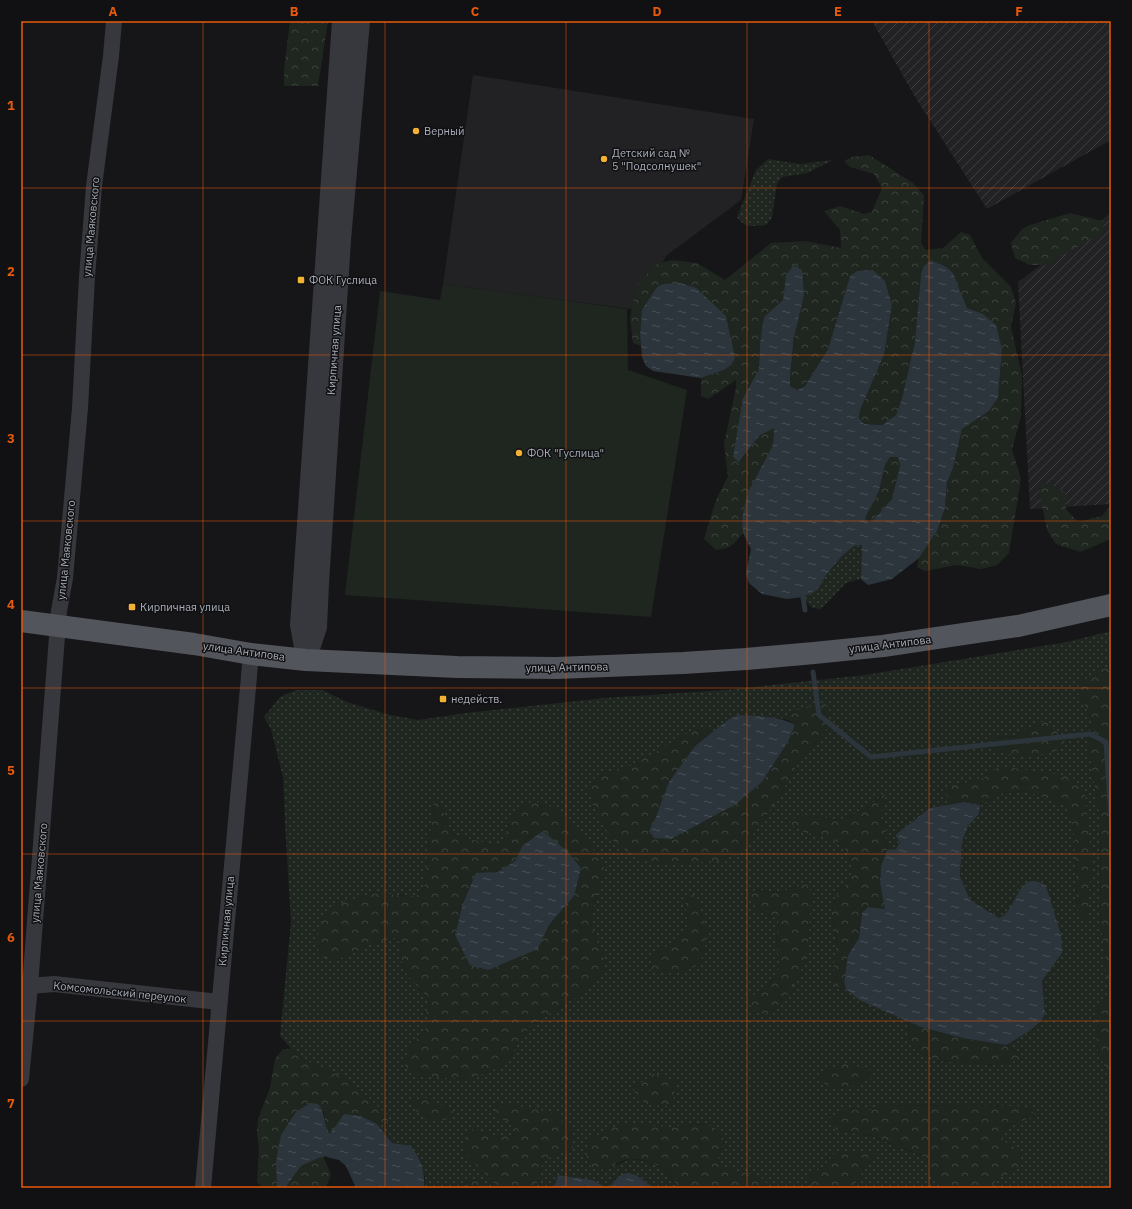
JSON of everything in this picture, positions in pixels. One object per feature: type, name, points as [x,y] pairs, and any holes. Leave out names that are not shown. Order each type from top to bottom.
[{"type":"main road","name":"улица Антипова","points":[[21,621],[194,644],[251,654],[306,660],[457,667],[556,668],[746,659],[868,647],[1018,626],[1111,605]]},
{"type":"street","name":"улица Маяковского","points":[[21,1079],[25,986],[59,626],[59,611],[65,578],[80,408],[87,277],[94,186],[111,56],[114,21]]},
{"type":"street","name":"Кирпичная улица","points":[[306,660],[300,625],[342,21]]},
{"type":"street","name":"Кирпичная улица","points":[[306,660],[317,627],[340,253],[360,21]]},
{"type":"street","name":"Кирпичная улица","points":[[203,1188],[251,654]]},
{"type":"street","name":"Комсомольский переулок","points":[[25,986],[54,984],[219,1002]]},
{"type":"shaded area","points":[[872,21],[1111,21],[1111,140],[987,209],[915,97]]},
{"type":"shaded area","name":"Детский сад № 5 \"Подсолнушек\"","points":[[473,75],[754,119],[741,200],[666,256],[638,310],[443,284]]},
{"type":"shaded area","points":[[1111,213],[1111,504],[1030,509],[1018,282]]},
{"type":"green space","points":[[290,21],[328,21],[318,86],[284,86],[284,69]]},
{"type":"green space","points":[[869,155],[913,183],[924,195],[921,243],[926,250],[943,248],[961,232],[970,235],[982,258],[1011,287],[1016,303],[1011,327],[1022,376],[1021,416],[1012,449],[1021,479],[1009,553],[997,565],[981,569],[957,565],[925,571],[917,567],[919,558],[937,531],[945,508],[947,484],[953,468],[962,429],[989,411],[998,398],[1002,349],[983,314],[967,308],[953,273],[921,274],[915,342],[903,399],[896,415],[882,425],[864,424],[859,418],[860,410],[884,355],[892,305],[885,281],[850,276],[828,349],[805,386],[797,390],[790,386],[790,378],[802,270],[794,265],[786,275],[783,300],[764,317],[760,343],[759,369],[743,398],[740,462],[759,436],[774,428],[773,445],[748,492],[742,517],[743,533],[732,545],[726,548],[716,550],[704,539],[716,500],[728,476],[724,444],[736,388],[736,380],[708,399],[701,396],[701,378],[724,370],[656,288],[642,310],[640,335],[641,346],[633,343],[630,318],[637,285],[655,265],[671,260],[697,263],[725,280],[771,243],[805,241],[841,248],[840,230],[824,211],[840,206],[864,214],[872,212],[882,188],[874,174],[850,167],[844,161],[852,157]]},
{"type":"green space","points":[[768,159],[800,164],[833,160],[807,173],[782,177],[777,184],[772,218],[766,225],[746,225],[737,217],[756,170]]},
{"type":"green space","points":[[1070,213],[1103,221],[1104,230],[1047,265],[1030,265],[1015,258],[1011,243],[1022,229],[1030,225]]},
{"type":"green space","name":"ФОК \"Гуслица\"","points":[[443,284],[627,309],[628,370],[687,390],[651,617],[345,595],[380,291],[440,300]]},
{"type":"green space","points":[[890,457],[898,457],[900,465],[892,499],[872,521],[868,522],[864,518],[879,491],[885,465]]},
{"type":"green space","points":[[1043,481],[1065,492],[1066,509],[1078,522],[1102,516],[1111,505],[1111,539],[1080,552],[1056,544],[1047,530],[1039,488]]},
{"type":"green space","points":[[862,545],[861,579],[846,583],[821,609],[812,608],[803,597],[818,590],[826,575],[842,556],[854,546]]},
{"type":"green space","points":[[1111,631],[1111,667],[1103,669],[1077,690],[1092,720],[1088,745],[1101,823],[1100,912],[1109,997],[1096,1008],[1098,1051],[1111,1082],[1111,1188],[991,1188],[998,1179],[1020,1165],[1021,1150],[1006,1143],[1001,1136],[1003,1128],[1035,1116],[1031,1109],[1014,1106],[883,1105],[872,1110],[847,1109],[840,1131],[872,1136],[926,1158],[931,1174],[943,1188],[853,1188],[866,1166],[835,1153],[823,1167],[808,1177],[808,1183],[817,1188],[767,1188],[762,1179],[758,1176],[737,1172],[717,1163],[718,1155],[725,1140],[706,1124],[672,1127],[607,1169],[629,1159],[646,1161],[662,1168],[679,1188],[654,1188],[636,1175],[619,1176],[608,1188],[606,1188],[593,1180],[558,1175],[554,1188],[536,1188],[543,1160],[573,1148],[516,1127],[515,1135],[498,1137],[473,1129],[463,1152],[500,1188],[484,1188],[479,1182],[467,1177],[467,1188],[424,1188],[425,1176],[392,1143],[377,1124],[389,1121],[388,1116],[360,1090],[339,1075],[304,1060],[291,1049],[280,1036],[291,921],[283,777],[271,729],[264,717],[280,697],[296,690],[322,690],[347,702],[386,714],[418,720],[466,713],[605,698],[726,690],[865,675],[1067,642]],"holes":[[[794,711],[826,730],[798,763],[781,794],[602,775],[631,766],[706,728],[713,732],[729,719],[738,715],[781,719]],[[1038,722],[998,751],[992,745],[991,738],[1016,736]],[[997,768],[1085,794],[1077,907],[1074,829],[1067,806],[1027,791],[1003,793],[980,805],[979,814],[968,826],[962,842],[960,876],[970,900],[999,918],[1006,914],[1023,885],[1062,953],[1042,981],[1045,1013],[1041,1021],[1028,1032],[1006,1045],[1020,1055],[1014,1061],[998,1065],[939,1061],[916,1051],[910,1044],[908,1021],[859,1000],[846,989],[838,988],[833,982],[837,939],[831,914],[836,897],[851,878],[851,861],[843,846],[796,816],[805,815],[839,820],[864,810],[884,794],[881,818],[885,825],[887,850],[896,849],[900,842],[895,835],[930,808],[953,804],[943,789],[983,778]],[[434,801],[441,805],[449,828],[455,835],[498,846],[504,840],[509,823],[605,864],[590,921],[594,937],[603,951],[600,976],[587,990],[527,1028],[511,1055],[500,1067],[469,1079],[420,1076],[411,1044],[424,1032],[427,1023],[427,997],[404,971],[398,937],[374,943],[337,960],[372,893],[408,896],[417,895],[424,889]],[[806,884],[771,1015],[767,988],[781,966],[776,939],[779,922],[773,916],[758,911],[755,890],[781,892]],[[685,899],[705,953],[696,966],[648,969],[656,953],[671,944],[688,925]]]},
{"type":"green space","points":[[1111,667],[1111,1082],[1098,1051],[1095,1017],[1096,1008],[1109,997],[1100,912],[1101,823],[1088,745],[1092,720],[1077,690],[1080,682],[1103,669]]},
{"type":"green space","points":[[817,704],[826,704],[830,712],[826,730],[798,763],[781,794],[747,844],[737,853],[719,861],[659,864],[645,861],[611,839],[592,803],[589,789],[589,785],[602,775],[631,766],[698,727],[706,728],[713,732],[695,746],[649,831],[762,782],[789,740],[795,725],[788,720],[781,719],[794,711]]},
{"type":"green space","points":[[1038,722],[1047,722],[1065,740],[1062,747],[1055,752],[1022,757],[998,751],[992,745],[990,738],[1016,736]]},
{"type":"green space","points":[[1006,767],[1068,776],[1076,780],[1085,794],[1092,862],[1087,920],[1080,916],[1077,907],[1074,829],[1067,806],[1027,791],[1003,793],[980,805],[964,802],[953,804],[942,789],[983,778],[997,768]]},
{"type":"green space","points":[[885,794],[881,818],[885,825],[887,850],[881,866],[880,883],[886,909],[869,907],[862,913],[859,938],[848,955],[844,981],[846,989],[838,988],[832,982],[837,939],[831,914],[836,897],[851,878],[851,861],[843,846],[836,841],[804,832],[789,823],[796,816],[805,815],[839,820],[864,810]]},
{"type":"green space","points":[[434,801],[441,805],[449,828],[455,835],[498,846],[504,840],[509,823],[516,808],[523,803],[540,802],[552,807],[578,830],[605,864],[590,921],[594,937],[603,951],[604,968],[600,976],[587,990],[527,1028],[511,1055],[500,1067],[469,1079],[420,1076],[405,1068],[405,1060],[411,1044],[424,1032],[427,1023],[427,997],[404,971],[398,937],[374,943],[337,960],[321,957],[317,949],[318,932],[324,916],[339,904],[372,893],[408,896],[417,895],[424,889]],"holes":[[[522,846],[574,896],[549,925],[538,949],[476,874],[498,872],[515,861]]]},
{"type":"green space","points":[[806,884],[811,891],[809,940],[804,965],[792,989],[771,1015],[755,1012],[745,999],[767,988],[780,966],[776,939],[779,923],[773,916],[758,911],[748,895],[755,890],[781,892]]},
{"type":"green space","points":[[690,892],[696,896],[707,928],[705,953],[696,966],[681,972],[657,972],[648,969],[656,953],[671,944],[688,925],[685,899]]},
{"type":"green space","points":[[908,1021],[921,1027],[962,1038],[1006,1045],[1020,1055],[1014,1061],[998,1065],[939,1061],[916,1051],[910,1044]]},
{"type":"green space","points":[[283,1049],[291,1049],[304,1060],[339,1075],[360,1090],[388,1116],[389,1121],[377,1124],[361,1116],[330,1135],[325,1128],[324,1111],[277,1187],[278,1188],[263,1188],[257,1182],[259,1150],[257,1132],[258,1119],[270,1088],[275,1059]]},
{"type":"green space","points":[[844,1064],[870,1069],[872,1077],[858,1086],[834,1089],[819,1080],[820,1072]]},
{"type":"green space","points":[[653,1074],[676,1081],[673,1105],[649,1105],[635,1096],[634,1088]]},
{"type":"green space","points":[[428,1098],[454,1112],[445,1120],[424,1119],[407,1101]]},
{"type":"green space","points":[[504,1103],[555,1113],[572,1131],[573,1148],[543,1160],[536,1188],[500,1188],[463,1152],[467,1136],[473,1129],[498,1137],[515,1135],[515,1127],[494,1114],[496,1105]]},
{"type":"green space","points":[[883,1105],[1014,1106],[1031,1109],[1035,1116],[1003,1128],[1001,1136],[1006,1143],[1021,1150],[1020,1166],[998,1179],[991,1188],[943,1188],[931,1174],[926,1158],[873,1136],[840,1131],[833,1127],[828,1119],[847,1109],[872,1110]]},
{"type":"green space","points":[[629,1124],[672,1127],[706,1124],[714,1127],[725,1140],[718,1155],[717,1163],[733,1170],[759,1176],[766,1182],[767,1188],[679,1188],[660,1167],[635,1159],[621,1161],[603,1170],[598,1170],[590,1166],[587,1155],[590,1139],[612,1127]]},
{"type":"green space","points":[[843,1151],[879,1154],[866,1166],[853,1188],[817,1188],[808,1183],[808,1177],[823,1167],[835,1153]]},
{"type":"green space","points":[[323,1156],[331,1175],[326,1187],[285,1188],[301,1166]]},
{"type":"green space","points":[[467,1176],[479,1182],[484,1188],[467,1188]]},
{"type":"water","points":[[931,260],[946,267],[953,273],[967,308],[983,314],[996,325],[1002,349],[998,398],[989,411],[962,429],[953,468],[947,483],[945,508],[937,531],[919,558],[892,579],[868,585],[861,579],[862,545],[854,546],[842,556],[826,575],[818,590],[803,597],[787,599],[762,594],[749,583],[746,574],[751,549],[743,533],[742,517],[748,492],[773,445],[774,428],[759,436],[739,462],[733,457],[743,398],[759,369],[760,343],[764,317],[783,300],[786,275],[794,265],[802,270],[804,295],[794,337],[790,378],[790,386],[797,390],[805,386],[828,349],[850,276],[857,271],[873,270],[885,281],[892,305],[884,355],[860,410],[859,418],[864,424],[882,425],[896,415],[902,399],[915,342],[921,274],[924,266]],"holes":[[[890,457],[898,457],[900,465],[892,499],[872,521],[868,522],[865,518],[879,491],[885,465]]]},
{"type":"water","points":[[680,283],[696,288],[726,316],[735,358],[731,365],[724,370],[701,378],[653,371],[646,366],[642,357],[640,335],[642,310],[656,288],[663,284]]},
{"type":"water","points":[[738,715],[775,718],[795,725],[789,740],[762,782],[736,804],[671,839],[654,838],[649,831],[669,782],[695,746],[729,719]]},
{"type":"water","points":[[964,802],[980,805],[979,814],[968,826],[962,842],[960,876],[970,900],[999,918],[1005,914],[1026,883],[1031,881],[1038,882],[1046,886],[1061,935],[1062,953],[1042,981],[1045,1013],[1041,1021],[1028,1032],[1006,1045],[962,1038],[921,1027],[859,1000],[846,989],[844,981],[848,955],[859,938],[862,913],[868,907],[885,909],[880,883],[881,866],[887,850],[896,849],[900,842],[895,835],[930,808]]},
{"type":"water","points":[[543,831],[567,851],[581,868],[574,896],[549,925],[538,949],[488,970],[470,965],[455,935],[463,904],[476,873],[498,872],[515,861],[522,846]]},
{"type":"water","points":[[310,1103],[318,1104],[321,1108],[330,1134],[344,1114],[361,1116],[377,1124],[392,1143],[411,1146],[422,1166],[424,1188],[356,1188],[346,1166],[339,1160],[323,1156],[301,1166],[285,1188],[278,1188],[276,1162],[281,1135],[296,1112]]},
{"type":"water","points":[[627,1173],[636,1175],[654,1188],[608,1188],[619,1176]]},
{"type":"water","points":[[558,1175],[593,1180],[606,1188],[554,1188]]},
{"type":"waterway","points":[[803,597],[805,610]]},
{"type":"waterway","points":[[813,672],[819,715],[871,757],[1090,734],[1106,742],[1111,816]]},
{"type":"place","name":"Верный","points":[[416,131]]},
{"type":"place","name":"Детский сад № 5 \"Подсолнушек\"","points":[[604,159]]},
{"type":"place","name":"ФОК Гуслица","points":[[301,280]]},
{"type":"place","name":"ФОК \"Гуслица\"","points":[[519,453]]},
{"type":"place","name":"Кирпичная улица","points":[[132,607]]},
{"type":"place","name":"недейств.","points":[[443,699]]}]
